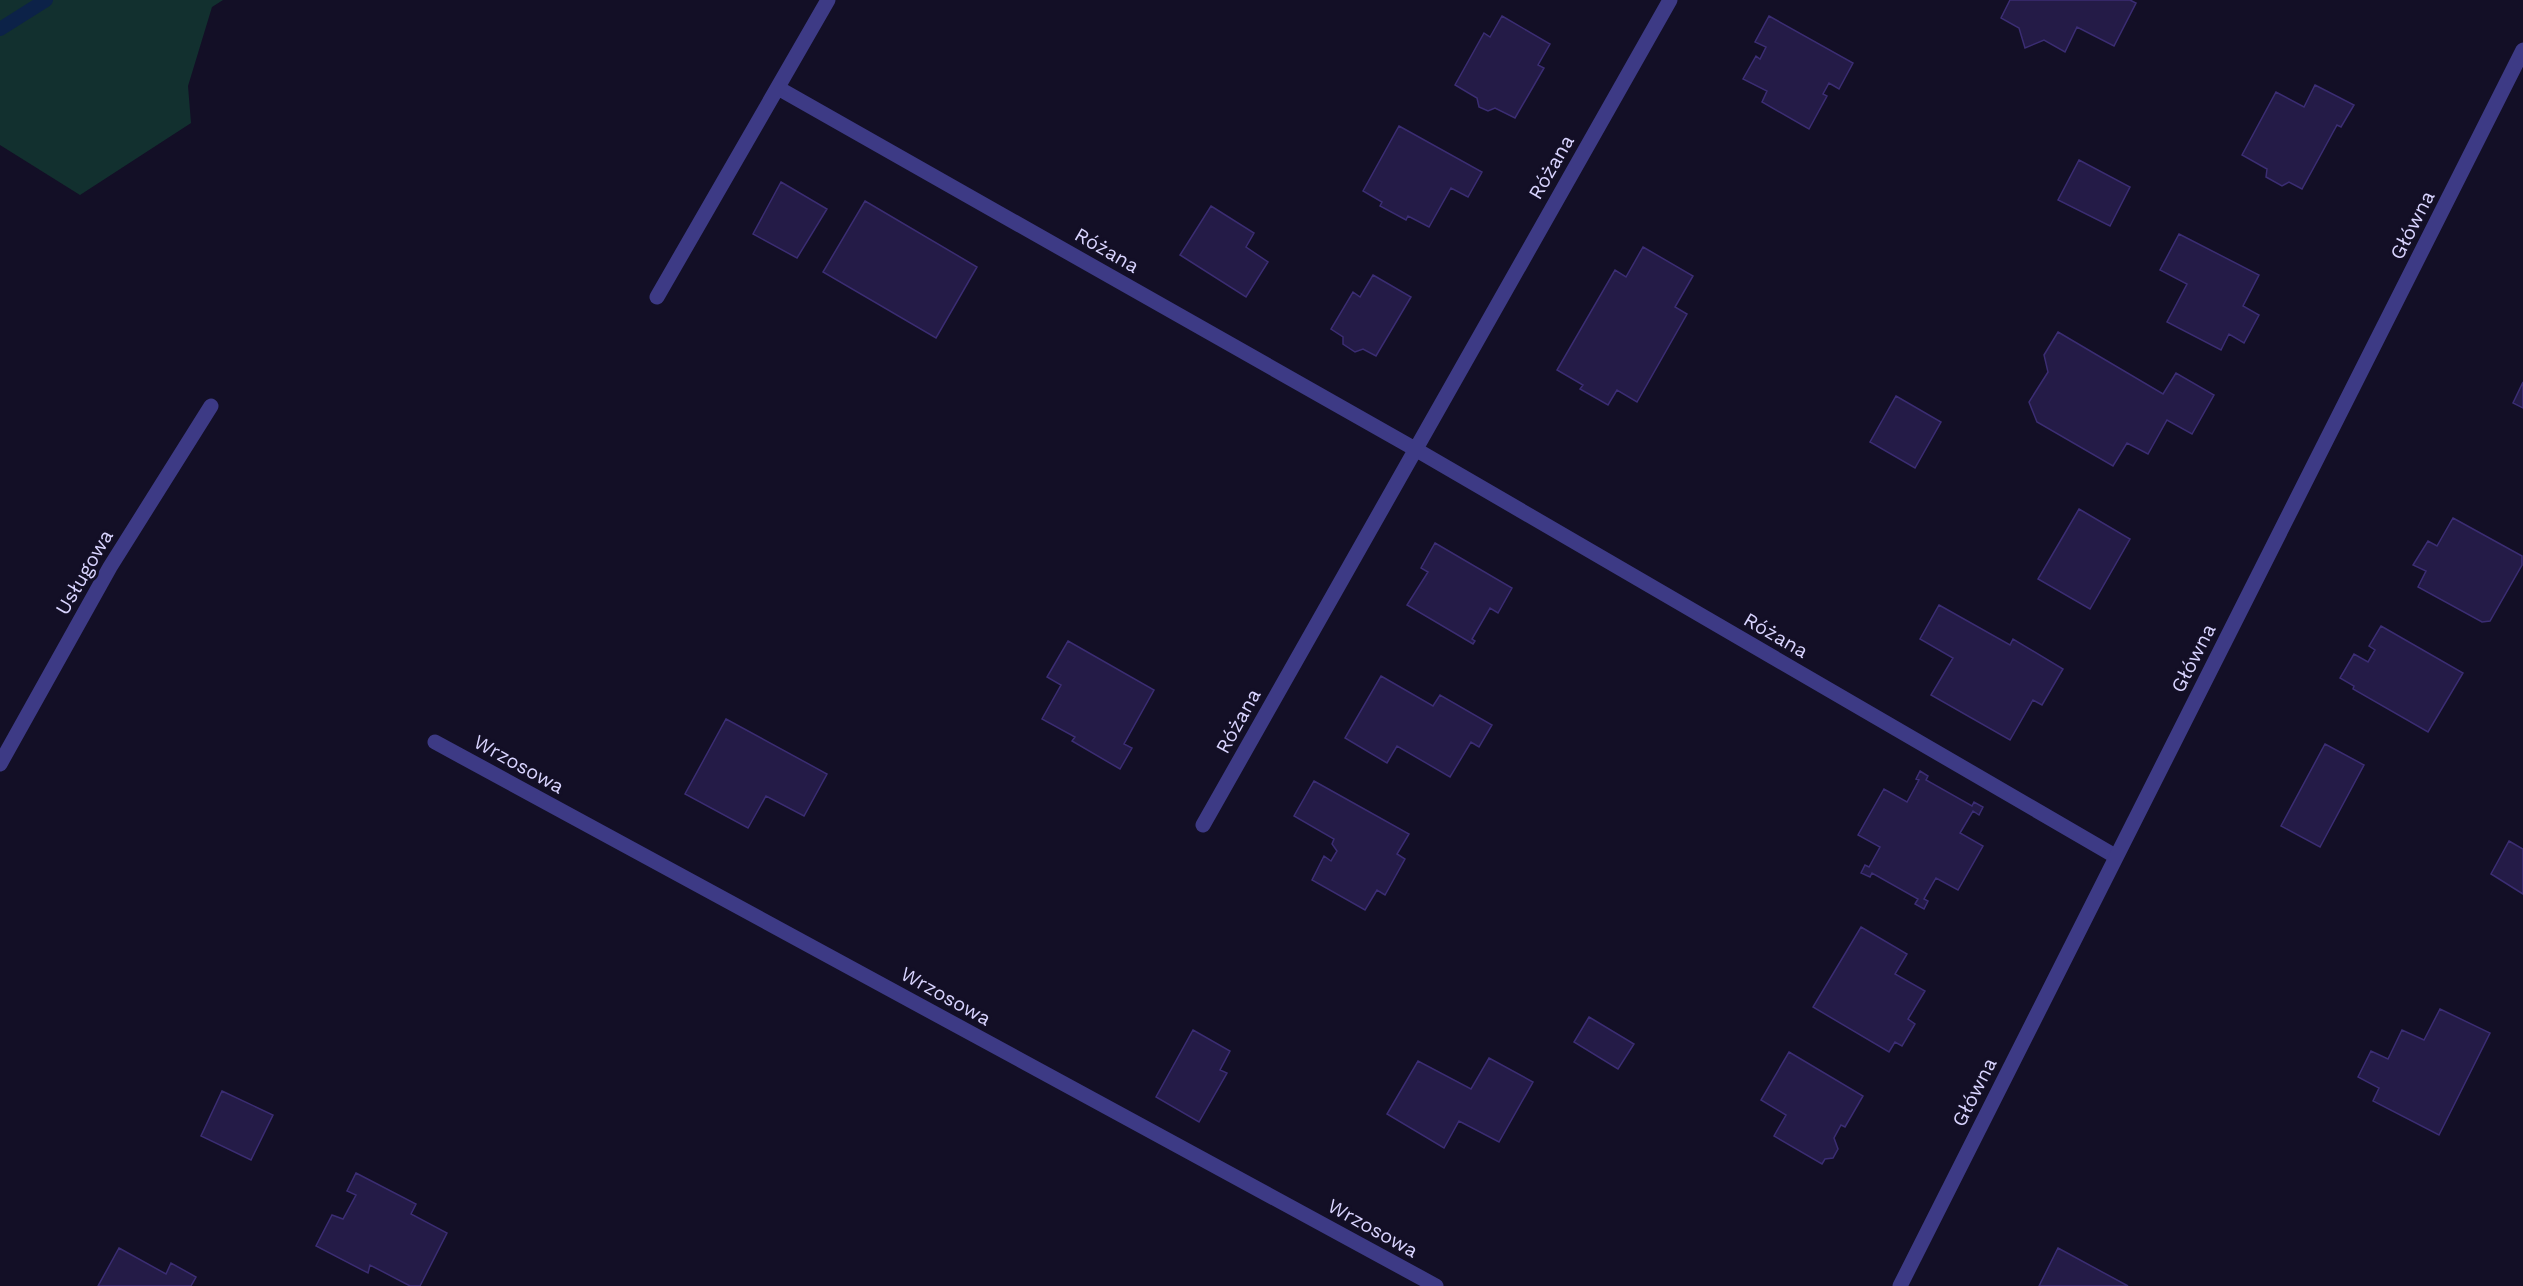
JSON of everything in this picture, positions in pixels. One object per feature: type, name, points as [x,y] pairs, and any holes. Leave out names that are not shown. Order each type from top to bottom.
[{"type":"street","points":[[657,297],[828,0]]},
{"type":"street","name":"Różana","points":[[1203,825],[1670,0]]},
{"type":"street","name":"Główna","points":[[1900,1286],[2523,50]]},
{"type":"street","name":"Różana","points":[[778,88],[1415,449],[2115,856]]},
{"type":"street","name":"Usługowa","points":[[0,764],[110,567],[211,406]]},
{"type":"street","name":"Wrzosowa","points":[[435,742],[1436,1286]]},
{"type":"green space","points":[[0,0],[223,0],[212,7],[188,86],[191,123],[80,195],[0,145]]},
{"type":"building","points":[[2010,0],[2130,0],[2136,3],[2114,46],[2077,27],[2065,52],[2044,40],[2025,48],[2019,28],[2001,18]]},
{"type":"building","points":[[1502,16],[1550,44],[1538,65],[1544,68],[1515,118],[1495,108],[1488,111],[1479,107],[1477,98],[1455,85],[1484,33],[1490,37]]},
{"type":"building","points":[[1769,16],[1853,63],[1839,89],[1829,83],[1823,94],[1827,96],[1809,129],[1762,102],[1767,91],[1743,79],[1756,56],[1760,59],[1766,47],[1755,42]]},
{"type":"building","points":[[2315,85],[2354,105],[2341,127],[2337,125],[2302,189],[2289,182],[2282,186],[2266,177],[2267,169],[2242,155],[2276,92],[2304,107]]},
{"type":"building","points":[[1399,126],[1482,172],[1468,197],[1451,188],[1429,227],[1408,216],[1406,220],[1380,206],[1382,202],[1363,191]]},
{"type":"building","points":[[2079,160],[2130,187],[2110,226],[2058,200]]},
{"type":"building","points":[[781,182],[827,209],[797,258],[753,234]]},
{"type":"building","points":[[865,201],[977,267],[936,338],[823,272]]},
{"type":"building","points":[[1211,206],[1254,233],[1246,247],[1268,262],[1246,297],[1180,255]]},
{"type":"building","points":[[2179,234],[2259,275],[2243,306],[2259,315],[2244,343],[2229,334],[2221,350],[2167,322],[2187,284],[2160,270]]},
{"type":"building","points":[[1643,247],[1693,276],[1675,307],[1687,314],[1637,402],[1617,390],[1608,405],[1580,389],[1583,385],[1557,370],[1615,270],[1626,277]]},
{"type":"building","points":[[1373,275],[1411,297],[1376,356],[1363,349],[1355,352],[1343,344],[1343,337],[1331,329],[1353,292],[1360,297]]},
{"type":"building","points":[[2058,332],[2163,394],[2176,373],[2214,395],[2192,434],[2167,420],[2148,454],[2127,443],[2113,466],[2037,422],[2029,402],[2048,372],[2044,355]]},
{"type":"building","points":[[2523,382],[2523,408],[2513,403]]},
{"type":"building","points":[[1896,396],[1941,422],[1915,468],[1870,442]]},
{"type":"building","points":[[2079,509],[2130,539],[2090,609],[2038,579]]},
{"type":"building","points":[[2453,518],[2522,556],[2522,565],[2490,621],[2482,622],[2418,587],[2426,571],[2413,565],[2428,541],[2437,546]]},
{"type":"building","points":[[1435,543],[1512,588],[1498,613],[1490,608],[1472,639],[1475,641],[1473,644],[1407,605],[1428,572],[1421,568]]},
{"type":"building","points":[[1939,605],[2010,645],[2013,639],[2063,669],[2042,705],[2033,700],[2010,740],[1931,695],[1953,658],[1920,639]]},
{"type":"building","points":[[2381,626],[2463,673],[2428,732],[2353,689],[2354,686],[2340,678],[2354,654],[2368,662],[2375,650],[2369,646]]},
{"type":"building","points":[[1068,641],[1154,690],[1124,744],[1132,748],[1120,769],[1072,741],[1075,737],[1042,719],[1061,685],[1047,677]]},
{"type":"building","points":[[1381,676],[1433,706],[1440,695],[1492,725],[1479,747],[1471,742],[1450,777],[1397,746],[1387,763],[1345,738]]},
{"type":"building","points":[[726,719],[827,774],[804,816],[766,796],[748,828],[685,794]]},
{"type":"building","points":[[2325,744],[2364,765],[2320,847],[2281,826]]},
{"type":"building","points":[[1920,771],[1928,776],[1926,780],[1972,806],[1974,802],[1983,807],[1979,815],[1973,811],[1960,833],[1983,846],[1958,890],[1936,878],[1924,899],[1928,901],[1924,909],[1915,904],[1918,899],[1872,873],[1870,877],[1861,873],[1865,865],[1869,867],[1880,847],[1858,835],[1884,789],[1907,802],[1919,780],[1916,779]]},
{"type":"building","points":[[1314,781],[1409,834],[1397,854],[1405,859],[1385,895],[1377,890],[1365,910],[1312,880],[1324,856],[1331,861],[1337,851],[1332,844],[1334,839],[1294,816]]},
{"type":"building","points":[[2509,841],[2523,849],[2523,894],[2491,874]]},
{"type":"building","points":[[1861,927],[1907,954],[1895,974],[1925,991],[1908,1019],[1915,1024],[1902,1046],[1895,1042],[1889,1052],[1813,1007]]},
{"type":"building","points":[[2440,1009],[2490,1033],[2439,1135],[2373,1101],[2379,1088],[2358,1077],[2371,1051],[2388,1059],[2402,1030],[2424,1040]]},
{"type":"building","points":[[1589,1017],[1634,1044],[1618,1069],[1574,1042]]},
{"type":"building","points":[[1193,1030],[1230,1051],[1220,1070],[1227,1073],[1199,1122],[1156,1097]]},
{"type":"building","points":[[1789,1052],[1863,1096],[1845,1127],[1841,1125],[1834,1138],[1838,1149],[1833,1158],[1825,1159],[1822,1164],[1774,1136],[1786,1115],[1761,1100]]},
{"type":"building","points":[[1489,1058],[1533,1082],[1499,1142],[1459,1121],[1444,1148],[1387,1114],[1418,1061],[1471,1089]]},
{"type":"building","points":[[222,1091],[273,1115],[251,1160],[201,1136]]},
{"type":"building","points":[[356,1173],[416,1204],[411,1214],[447,1233],[420,1286],[410,1286],[370,1265],[368,1273],[316,1246],[332,1215],[343,1219],[356,1195],[347,1191]]},
{"type":"building","points":[[119,1248],[166,1274],[171,1263],[196,1277],[191,1286],[98,1286]]},
{"type":"building","points":[[2058,1248],[2128,1286],[2039,1286]]},
{"type":"waterway","points":[[0,29],[46,0]]}]
